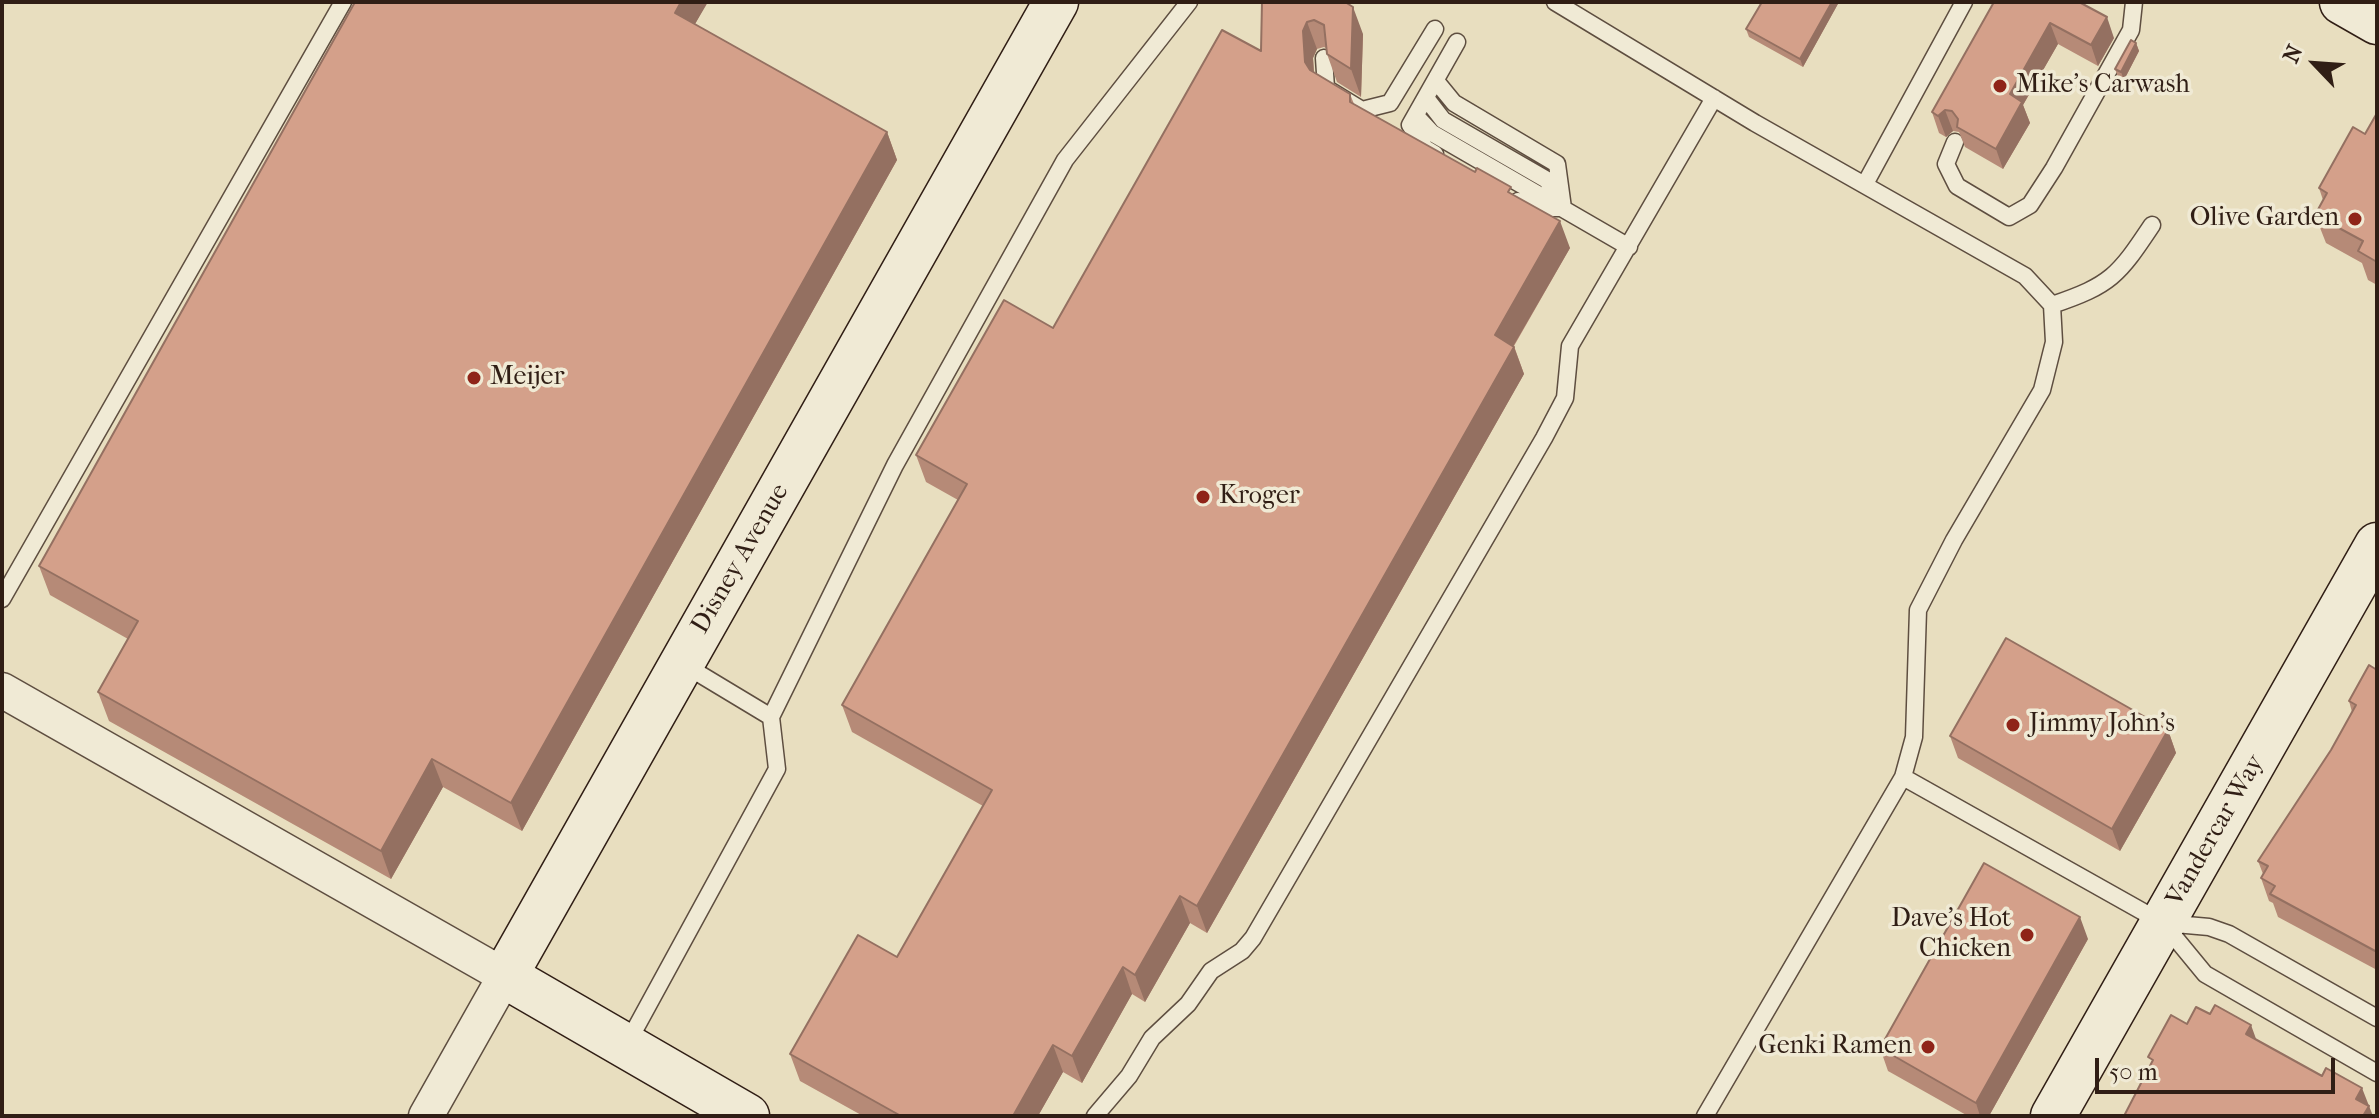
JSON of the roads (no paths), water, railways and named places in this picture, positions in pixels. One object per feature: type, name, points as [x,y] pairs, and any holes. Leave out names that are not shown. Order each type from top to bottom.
[{"type":"street","name":"Disney Avenue","points":[[426,1116],[1056,2]]},
{"type":"street","points":[[2342,2],[2377,22]]},
{"type":"street","name":"Vandercar Way","points":[[2053,1116],[2377,545]]},
{"type":"street","points":[[2,690],[747,1116]]},
{"type":"lane","points":[[2,599],[343,2]]},
{"type":"lane","points":[[626,1045],[777,769],[771,717],[895,465],[1065,160],[1189,2]]},
{"type":"lane","points":[[1555,2],[1714,98],[2025,276],[2052,305],[2054,342],[2042,390],[1954,540],[1918,610],[1914,737],[1903,777],[1705,1116]]},
{"type":"lane","points":[[1865,184],[1964,2]]},
{"type":"lane","points":[[1955,142],[1946,164],[1957,186],[2009,217],[2030,205],[2131,30],[2134,2]]},
{"type":"lane","points":[[1324,58],[1326,88],[1362,110],[1390,103],[1435,29]]},
{"type":"lane","points":[[1457,42],[1416,116],[1432,133],[1629,247]]},
{"type":"lane","points":[[1436,81],[1454,103],[1557,164],[1563,208]]},
{"type":"lane","points":[[1426,98],[1443,120],[1547,180],[1563,208]]},
{"type":"lane","points":[[1095,1116],[1129,1076],[1152,1038],[1188,1004],[1211,971],[1242,951],[1253,938],[1544,438],[1565,398],[1570,346],[1714,98]]},
{"type":"lane","points":[[2052,305],[2095,291],[2124,267],[2152,225]]},
{"type":"lane","points":[[681,664],[771,717]]},
{"type":"lane","points":[[1903,777],[2163,923],[2205,974],[2377,1073]]},
{"type":"lane","points":[[2163,923],[2209,927],[2229,934],[2377,1018]]},
{"type":"place","name":"Mike's Carwash","points":[[2000,86]]},
{"type":"place","name":"Olive Garden","points":[[2355,219]]},
{"type":"place","name":"Meijer","points":[[474,378]]},
{"type":"place","name":"Kroger","points":[[1203,497]]},
{"type":"place","name":"Jimmy John's","points":[[2013,725]]},
{"type":"place","name":"Dave's Hot Chicken","points":[[2027,935]]},
{"type":"place","name":"Genki Ramen","points":[[1928,1047]]}]
